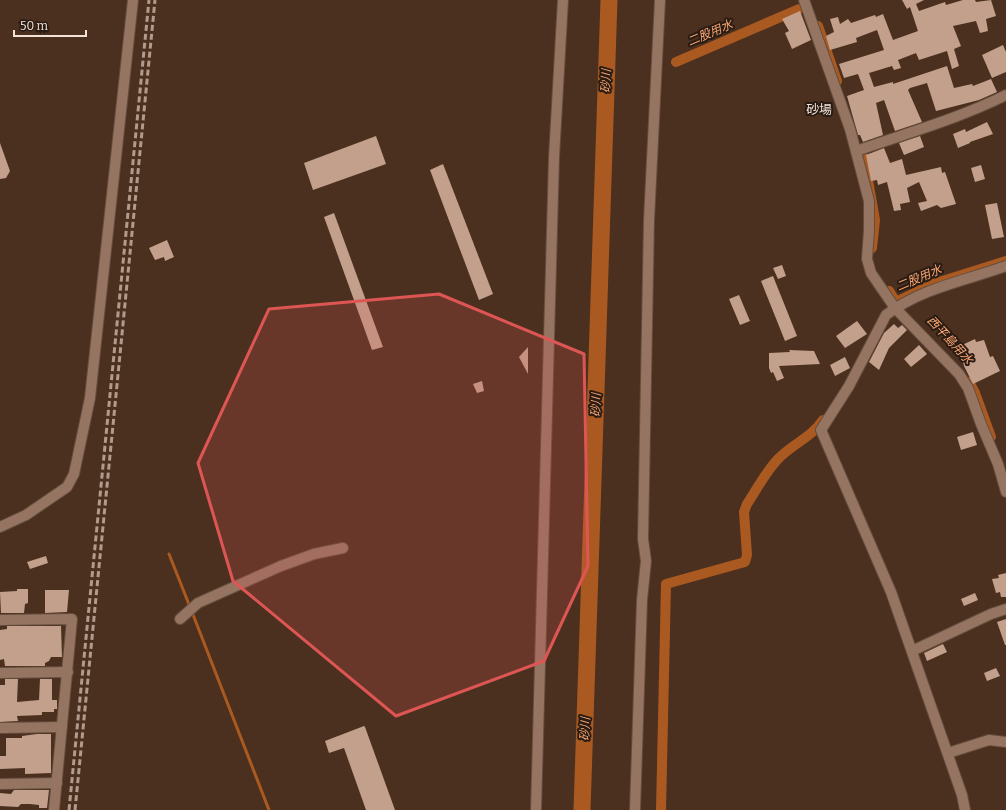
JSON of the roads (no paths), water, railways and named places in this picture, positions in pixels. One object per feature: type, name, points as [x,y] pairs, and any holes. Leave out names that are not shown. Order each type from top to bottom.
[{"type":"street","points":[[0,527],[26,515],[67,487],[74,474],[90,398],[133,0]]},
{"type":"street","points":[[536,810],[554,157],[563,0]]},
{"type":"street","points":[[635,810],[642,600],[646,561],[643,539],[649,220],[660,0]]},
{"type":"street","points":[[804,0],[850,129],[869,201],[870,230],[867,259],[871,273],[895,308],[959,374],[968,388],[998,464],[1006,492]]},
{"type":"street","points":[[856,151],[925,126],[961,116],[1006,95]]},
{"type":"street","points":[[965,810],[962,795],[948,753],[891,592],[821,430],[849,386],[886,315],[895,308],[937,288],[1006,266]]},
{"type":"street","points":[[180,619],[198,603],[281,566],[314,554],[343,548]]},
{"type":"street","points":[[912,651],[991,614],[1006,609]]},
{"type":"street","points":[[0,620],[72,619],[54,810]]},
{"type":"street","points":[[0,673],[68,672]]},
{"type":"street","points":[[0,728],[62,727]]},
{"type":"street","points":[[948,753],[989,740],[1006,742]]},
{"type":"street","points":[[0,784],[57,783]]},
{"type":"waterway","name":"砂川","points":[[582,810],[609,0]]},
{"type":"waterway","name":"二股用水","points":[[676,62],[799,9]]},
{"type":"waterway","name":"二股用水","points":[[818,26],[837,81]]},
{"type":"waterway","name":"二股用水","points":[[864,157],[875,220],[872,248]]},
{"type":"waterway","name":"二股用水","points":[[889,291],[896,302],[933,284],[1006,261]]},
{"type":"waterway","name":"西平島用水","points":[[969,382],[975,393],[991,437]]},
{"type":"waterway","points":[[661,810],[666,584],[745,562],[747,555],[744,512],[747,504],[774,463],[784,453],[814,431],[823,420]]},
{"type":"waterway","points":[[169,554],[190,607]]},
{"type":"waterway","points":[[192,612],[269,810]]},
{"type":"railway","points":[[69,810],[149,0]]},
{"type":"railway","points":[[75,810],[155,0]]},
{"type":"district","name":"砂場","points":[[819,109]]}]
